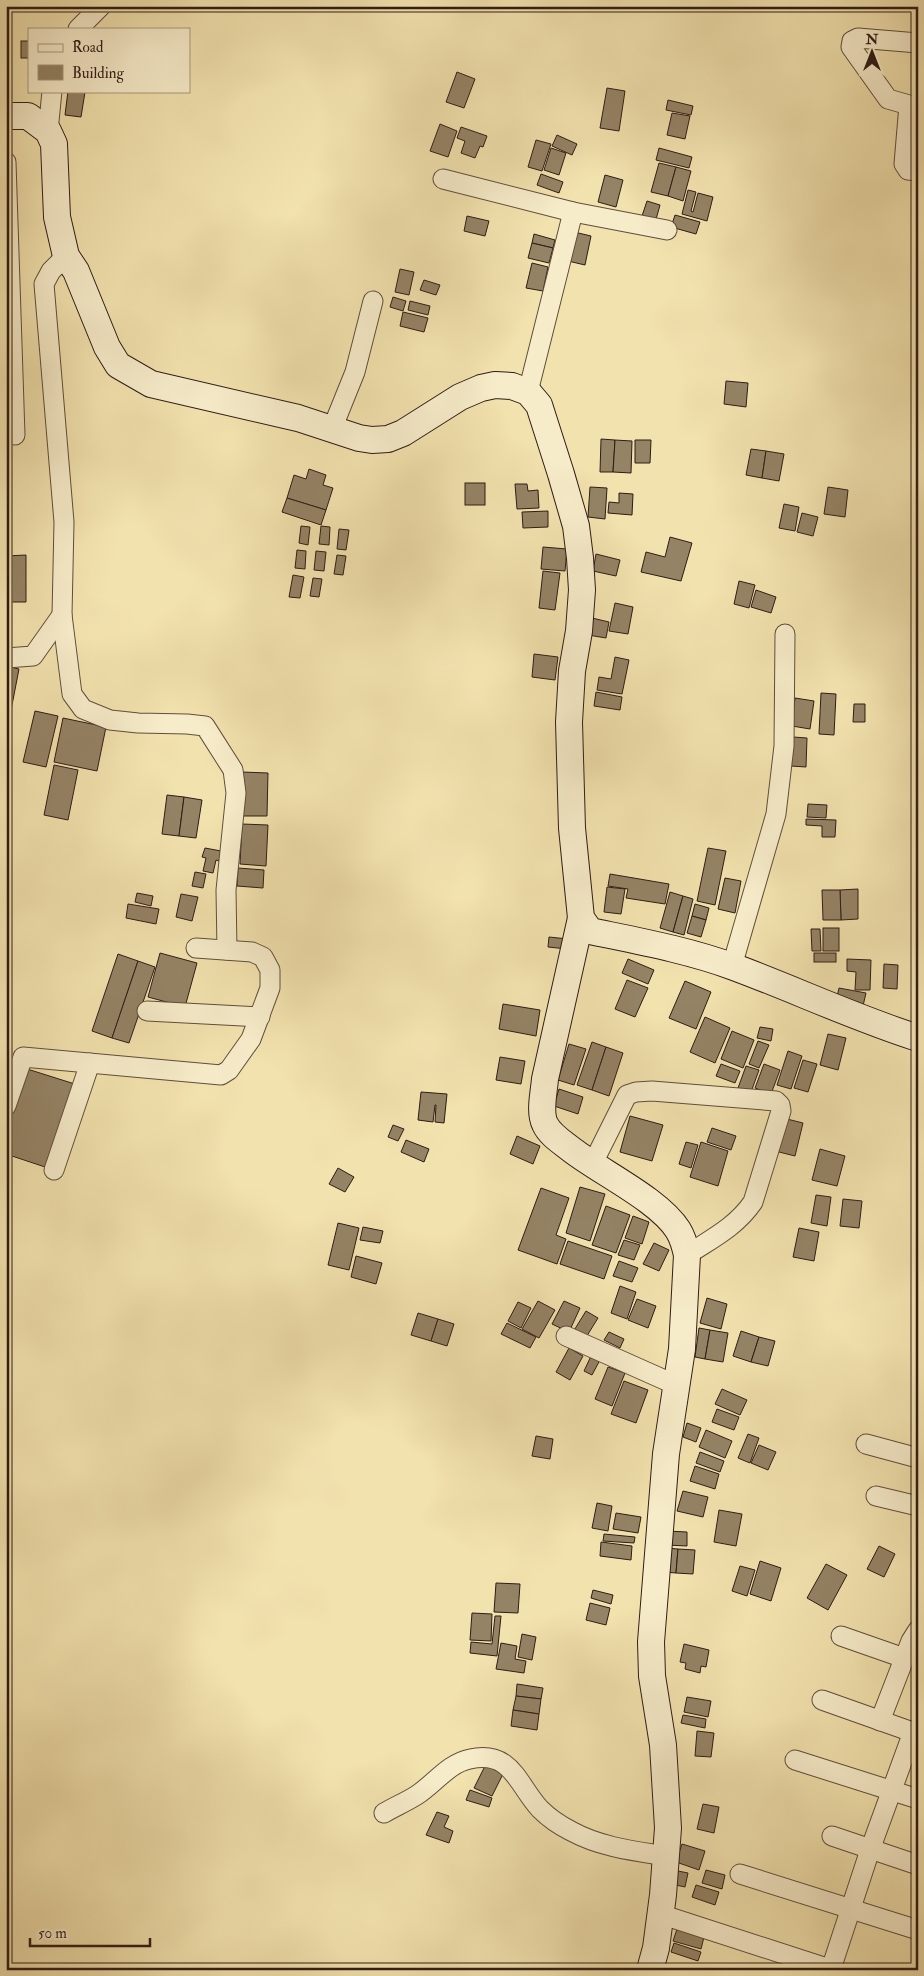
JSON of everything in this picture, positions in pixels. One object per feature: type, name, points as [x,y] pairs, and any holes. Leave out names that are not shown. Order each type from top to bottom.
[{"type":"street","points":[[79,28],[101,6]]},
{"type":"street","points":[[918,43],[858,38],[852,41],[851,47],[888,99],[913,105],[904,164],[908,170],[918,170]]},
{"type":"street","points":[[52,92],[48,130],[54,144],[57,217],[66,256],[76,271],[107,347],[118,365],[151,384],[298,418],[360,438],[372,440],[388,439],[403,434],[460,397],[481,388],[495,385],[512,386],[528,392],[539,406],[561,474],[576,526],[582,590],[579,631],[572,671],[570,722],[572,828],[582,918],[545,1079],[542,1102],[544,1122],[551,1133],[592,1165],[649,1201],[667,1217],[684,1241],[686,1255],[682,1349],[666,1454],[651,1642],[652,1676],[663,1745],[668,1828],[656,1948],[650,1970]]},
{"type":"street","points":[[6,116],[28,116],[48,130]]},
{"type":"street","points":[[6,162],[14,435]]},
{"type":"street","points":[[443,179],[574,212],[667,230]]},
{"type":"street","points":[[528,392],[574,212]]},
{"type":"street","points":[[66,256],[50,270],[44,284],[64,522],[62,615],[72,694],[83,709],[110,720],[205,726],[233,770],[236,793],[226,890],[227,950]]},
{"type":"street","points":[[332,429],[355,372],[373,301]]},
{"type":"street","points":[[6,658],[33,656],[62,615]]},
{"type":"street","points":[[732,966],[776,814],[784,746],[785,634]]},
{"type":"street","points":[[582,918],[590,931],[659,946],[732,966],[876,1024],[918,1038]]},
{"type":"street","points":[[6,1106],[23,1057],[221,1075],[228,1070],[252,1039],[270,988],[270,970],[263,957],[252,952],[196,948]]},
{"type":"street","points":[[147,1011],[260,1017]]},
{"type":"street","points":[[54,1170],[90,1063]]},
{"type":"street","points":[[592,1165],[627,1095],[636,1092],[652,1091],[776,1101],[780,1105],[781,1111],[753,1202],[744,1216],[733,1226],[686,1255]]},
{"type":"street","points":[[566,1336],[676,1385]]},
{"type":"street","points":[[866,1444],[918,1458]]},
{"type":"street","points":[[876,1496],[918,1506]]},
{"type":"street","points":[[880,1721],[918,1630]]},
{"type":"street","points":[[841,1636],[910,1653]]},
{"type":"street","points":[[660,1914],[832,1969],[870,1850],[891,1791],[915,1733],[822,1700]]},
{"type":"street","points":[[384,1813],[417,1795],[452,1767],[468,1759],[484,1757],[504,1762],[517,1776],[526,1792],[542,1811],[571,1831],[604,1844],[666,1856]]},
{"type":"street","points":[[795,1760],[918,1799]]},
{"type":"street","points":[[832,1836],[918,1865]]},
{"type":"street","points":[[740,1874],[918,1930]]},
{"type":"building","points":[[21,41],[28,41],[28,58],[21,58]]},
{"type":"building","points":[[457,72],[475,79],[464,108],[446,102]]},
{"type":"building","points":[[607,88],[625,91],[619,131],[600,128]]},
{"type":"building","points":[[68,92],[85,92],[81,117],[65,115]]},
{"type":"building","points":[[668,100],[693,106],[691,115],[666,110]]},
{"type":"building","points":[[672,113],[690,116],[685,139],[667,135]]},
{"type":"building","points":[[440,124],[457,131],[448,157],[430,151]]},
{"type":"building","points":[[461,127],[487,136],[483,147],[480,146],[475,158],[461,153],[465,141],[457,138]]},
{"type":"building","points":[[557,135],[577,144],[572,155],[552,146]]},
{"type":"building","points":[[536,140],[551,144],[542,171],[528,167]]},
{"type":"building","points":[[551,148],[566,153],[559,175],[544,170]]},
{"type":"building","points":[[659,148],[692,157],[689,168],[656,160]]},
{"type":"building","points":[[659,163],[676,167],[668,196],[651,192]]},
{"type":"building","points":[[676,167],[691,171],[683,201],[668,196]]},
{"type":"building","points":[[541,174],[563,182],[559,193],[537,185]]},
{"type":"building","points":[[605,175],[623,180],[616,207],[598,202]]},
{"type":"building","points":[[688,190],[696,192],[691,211],[693,212],[698,193],[713,197],[707,221],[682,214]]},
{"type":"building","points":[[647,201],[660,205],[655,223],[641,219]]},
{"type":"building","points":[[675,215],[700,222],[696,234],[671,227]]},
{"type":"building","points":[[467,216],[489,221],[485,236],[464,231]]},
{"type":"building","points":[[574,232],[591,236],[585,265],[568,261]]},
{"type":"building","points":[[534,234],[555,240],[553,248],[532,243]]},
{"type":"building","points":[[532,243],[553,248],[549,263],[528,258]]},
{"type":"building","points":[[532,263],[548,267],[543,291],[526,288]]},
{"type":"building","points":[[400,269],[414,272],[409,295],[395,292]]},
{"type":"building","points":[[424,280],[440,285],[436,295],[420,290]]},
{"type":"building","points":[[393,297],[406,301],[403,311],[390,307]]},
{"type":"building","points":[[410,301],[430,306],[428,315],[408,310]]},
{"type":"building","points":[[403,312],[428,318],[424,332],[400,326]]},
{"type":"building","points":[[726,381],[748,383],[746,407],[724,404]]},
{"type":"building","points":[[601,439],[615,440],[613,472],[600,472]]},
{"type":"building","points":[[615,440],[632,441],[631,473],[613,472]]},
{"type":"building","points":[[635,440],[651,440],[650,463],[635,463]]},
{"type":"building","points":[[751,449],[766,451],[762,478],[746,475]]},
{"type":"building","points":[[766,451],[784,454],[779,481],[762,478]]},
{"type":"building","points":[[309,469],[326,475],[323,485],[333,488],[326,510],[287,498],[294,475],[306,479]]},
{"type":"building","points":[[465,483],[485,483],[485,505],[465,505]]},
{"type":"building","points":[[515,484],[527,484],[528,491],[538,490],[539,508],[517,509]]},
{"type":"building","points":[[590,487],[607,488],[605,519],[588,517]]},
{"type":"building","points":[[828,487],[848,490],[845,517],[824,514]]},
{"type":"building","points":[[619,493],[633,494],[632,515],[608,513],[609,502],[619,503]]},
{"type":"building","points":[[287,498],[326,510],[321,525],[282,512]]},
{"type":"building","points":[[784,504],[799,507],[795,531],[779,528]]},
{"type":"building","points":[[548,511],[548,527],[523,528],[522,512]]},
{"type":"building","points":[[802,513],[818,517],[813,536],[797,532]]},
{"type":"building","points":[[301,526],[310,527],[308,545],[299,543]]},
{"type":"building","points":[[321,526],[330,527],[329,545],[319,544]]},
{"type":"building","points":[[339,529],[349,530],[346,550],[337,549]]},
{"type":"building","points":[[670,537],[692,543],[681,581],[641,572],[646,552],[665,557]]},
{"type":"building","points":[[543,547],[567,549],[565,571],[541,569]]},
{"type":"building","points":[[297,550],[306,551],[305,569],[295,568]]},
{"type":"building","points":[[316,551],[326,552],[324,571],[314,570]]},
{"type":"building","points":[[596,554],[620,560],[616,576],[593,571]]},
{"type":"building","points":[[26,555],[26,602],[6,602],[6,556]]},
{"type":"building","points":[[337,555],[346,556],[343,575],[334,574]]},
{"type":"building","points":[[543,571],[560,573],[555,610],[539,608]]},
{"type":"building","points":[[293,575],[304,577],[300,598],[289,597]]},
{"type":"building","points":[[313,578],[322,579],[319,597],[310,596]]},
{"type":"building","points":[[739,581],[755,585],[749,608],[734,604]]},
{"type":"building","points":[[756,590],[776,597],[771,613],[751,607]]},
{"type":"building","points":[[615,603],[633,607],[628,634],[609,631]]},
{"type":"building","points":[[592,618],[609,622],[606,638],[588,635]]},
{"type":"building","points":[[534,654],[558,657],[555,680],[532,677]]},
{"type":"building","points":[[615,657],[629,660],[622,694],[597,690],[599,677],[611,679]]},
{"type":"building","points":[[6,666],[19,669],[6,736]]},
{"type":"building","points":[[596,692],[622,697],[620,710],[594,706]]},
{"type":"building","points":[[821,693],[836,694],[834,735],[819,734]]},
{"type":"building","points":[[795,698],[814,701],[810,729],[792,726]]},
{"type":"building","points":[[854,704],[865,704],[865,722],[853,722]]},
{"type":"building","points":[[35,711],[58,716],[46,767],[23,762]]},
{"type":"building","points":[[63,718],[106,727],[97,771],[54,762]]},
{"type":"building","points":[[793,737],[807,738],[806,767],[791,766]]},
{"type":"building","points":[[54,765],[78,770],[68,820],[44,815]]},
{"type":"building","points":[[242,772],[268,773],[267,816],[241,816]]},
{"type":"building","points":[[167,795],[184,797],[179,836],[162,834]]},
{"type":"building","points":[[184,797],[202,800],[196,838],[179,836]]},
{"type":"building","points":[[808,804],[827,805],[826,818],[807,817]]},
{"type":"building","points":[[806,819],[836,820],[835,837],[822,837],[822,826],[806,825]]},
{"type":"building","points":[[242,824],[268,825],[266,866],[240,864]]},
{"type":"building","points":[[205,848],[221,851],[219,861],[216,860],[213,873],[203,871],[206,858],[202,857]]},
{"type":"building","points":[[708,848],[726,851],[715,905],[697,901]]},
{"type":"building","points":[[238,868],[264,870],[263,888],[237,886]]},
{"type":"building","points":[[195,872],[206,874],[203,888],[192,886]]},
{"type":"building","points":[[610,874],[669,884],[665,904],[626,898],[628,889],[608,886]]},
{"type":"building","points":[[725,878],[741,881],[735,913],[718,909]]},
{"type":"building","points":[[607,887],[625,889],[621,914],[604,912]]},
{"type":"building","points":[[858,889],[858,919],[841,920],[840,890]]},
{"type":"building","points":[[822,890],[840,890],[841,920],[823,920]]},
{"type":"building","points":[[670,892],[683,896],[673,932],[660,928]]},
{"type":"building","points":[[137,893],[153,896],[151,906],[135,902]]},
{"type":"building","points":[[181,894],[198,897],[192,921],[176,917]]},
{"type":"building","points":[[683,896],[693,899],[684,935],[673,932]]},
{"type":"building","points":[[128,904],[159,909],[156,924],[126,918]]},
{"type":"building","points":[[695,904],[709,908],[706,920],[692,916]]},
{"type":"building","points":[[692,916],[706,920],[701,937],[687,933]]},
{"type":"building","points":[[823,928],[839,928],[839,951],[823,951]]},
{"type":"building","points":[[811,929],[820,929],[821,951],[812,951]]},
{"type":"building","points":[[549,937],[568,939],[567,949],[548,947]]},
{"type":"building","points":[[160,953],[197,963],[185,1007],[148,997]]},
{"type":"building","points":[[814,953],[836,953],[836,962],[814,962]]},
{"type":"building","points":[[118,954],[138,961],[112,1038],[92,1031]]},
{"type":"building","points":[[628,959],[654,970],[648,984],[622,973]]},
{"type":"building","points":[[847,959],[871,960],[870,990],[855,990],[856,972],[847,971]]},
{"type":"building","points":[[138,961],[155,967],[129,1043],[112,1038]]},
{"type":"building","points":[[884,964],[898,965],[897,989],[883,988]]},
{"type":"building","points":[[627,980],[648,988],[635,1017],[615,1009]]},
{"type":"building","points":[[685,981],[711,992],[696,1029],[669,1018]]},
{"type":"building","points":[[839,988],[866,993],[863,1006],[836,1001]]},
{"type":"building","points":[[503,1004],[540,1010],[536,1036],[499,1029]]},
{"type":"building","points":[[705,1017],[730,1028],[715,1063],[690,1052]]},
{"type":"building","points":[[760,1027],[773,1029],[771,1041],[757,1038]]},
{"type":"building","points":[[732,1031],[754,1040],[743,1068],[721,1059]]},
{"type":"building","points":[[828,1034],[846,1038],[838,1070],[820,1065]]},
{"type":"building","points":[[758,1041],[769,1045],[759,1068],[749,1064]]},
{"type":"building","points":[[592,1042],[606,1047],[592,1090],[577,1085]]},
{"type":"building","points":[[569,1044],[586,1049],[574,1085],[558,1080]]},
{"type":"building","points":[[606,1047],[623,1053],[609,1096],[592,1090]]},
{"type":"building","points":[[788,1051],[802,1056],[791,1089],[777,1085]]},
{"type":"building","points":[[500,1057],[525,1061],[521,1084],[496,1080]]},
{"type":"building","points":[[803,1060],[817,1064],[808,1092],[794,1088]]},
{"type":"building","points":[[721,1064],[740,1071],[735,1083],[716,1076]]},
{"type":"building","points":[[764,1064],[780,1070],[771,1094],[755,1088]]},
{"type":"building","points":[[746,1066],[759,1070],[751,1092],[738,1088]]},
{"type":"building","points":[[24,1068],[78,1085],[51,1169],[6,1154],[6,1117]]},
{"type":"building","points":[[559,1089],[583,1097],[578,1114],[554,1106]]},
{"type":"building","points":[[421,1092],[447,1094],[444,1123],[435,1122],[436,1105],[433,1122],[418,1120]]},
{"type":"building","points":[[630,1116],[663,1125],[652,1161],[620,1152]]},
{"type":"building","points":[[783,1118],[803,1123],[795,1156],[775,1151]]},
{"type":"building","points":[[393,1125],[404,1129],[398,1141],[388,1137]]},
{"type":"building","points":[[712,1128],[736,1136],[731,1150],[707,1142]]},
{"type":"building","points":[[517,1136],[540,1146],[533,1164],[510,1154]]},
{"type":"building","points":[[406,1140],[429,1149],[424,1162],[401,1152]]},
{"type":"building","points":[[686,1142],[698,1145],[691,1168],[679,1164]]},
{"type":"building","points":[[701,1142],[728,1151],[718,1186],[690,1177]]},
{"type":"building","points":[[820,1149],[845,1156],[837,1186],[812,1180]]},
{"type":"building","points":[[338,1168],[354,1177],[345,1192],[329,1184]]},
{"type":"building","points":[[580,1187],[605,1194],[590,1241],[566,1233]]},
{"type":"building","points":[[541,1188],[569,1198],[556,1235],[566,1239],[557,1264],[518,1250]]},
{"type":"building","points":[[816,1195],[831,1197],[827,1226],[811,1223]]},
{"type":"building","points":[[843,1199],[862,1201],[859,1228],[840,1226]]},
{"type":"building","points":[[606,1206],[630,1215],[616,1253],[592,1245]]},
{"type":"building","points":[[633,1216],[649,1222],[642,1244],[625,1238]]},
{"type":"building","points":[[338,1223],[359,1228],[349,1270],[328,1265]]},
{"type":"building","points":[[363,1227],[383,1231],[380,1243],[360,1240]]},
{"type":"building","points":[[799,1228],[819,1232],[814,1261],[793,1257]]},
{"type":"building","points":[[624,1240],[640,1245],[634,1260],[618,1255]]},
{"type":"building","points":[[568,1241],[612,1256],[604,1279],[560,1264]]},
{"type":"building","points":[[654,1243],[669,1250],[659,1271],[643,1264]]},
{"type":"building","points":[[356,1256],[382,1263],[376,1284],[351,1277]]},
{"type":"building","points":[[619,1261],[638,1268],[632,1282],[613,1276]]},
{"type":"building","points":[[620,1286],[636,1292],[627,1319],[611,1313]]},
{"type":"building","points":[[707,1298],[727,1304],[721,1329],[700,1323]]},
{"type":"building","points":[[637,1299],[656,1306],[648,1328],[628,1320]]},
{"type":"building","points":[[538,1301],[555,1310],[539,1338],[522,1329]]},
{"type":"building","points":[[564,1301],[580,1308],[569,1332],[552,1324]]},
{"type":"building","points":[[518,1302],[531,1308],[521,1328],[508,1321]]},
{"type":"building","points":[[586,1311],[598,1318],[585,1339],[573,1332]]},
{"type":"building","points":[[418,1313],[438,1319],[431,1341],[411,1335]]},
{"type":"building","points":[[438,1319],[454,1324],[447,1346],[431,1341]]},
{"type":"building","points":[[507,1323],[536,1337],[530,1348],[501,1334]]},
{"type":"building","points":[[699,1328],[710,1330],[705,1359],[695,1357]]},
{"type":"building","points":[[710,1330],[728,1333],[723,1362],[705,1359]]},
{"type":"building","points":[[741,1331],[759,1337],[751,1362],[733,1356]]},
{"type":"building","points":[[609,1332],[624,1339],[620,1348],[604,1340]]},
{"type":"building","points":[[759,1337],[775,1341],[768,1366],[751,1362]]},
{"type":"building","points":[[569,1348],[583,1356],[570,1380],[556,1372]]},
{"type":"building","points":[[592,1354],[601,1358],[592,1375],[584,1371]]},
{"type":"building","points":[[608,1367],[625,1373],[612,1406],[595,1399]]},
{"type":"building","points":[[624,1381],[648,1390],[636,1423],[611,1414]]},
{"type":"building","points":[[722,1389],[747,1400],[740,1415],[715,1404]]},
{"type":"building","points":[[717,1409],[739,1417],[734,1430],[712,1422]]},
{"type":"building","points":[[687,1423],[701,1428],[696,1442],[683,1437]]},
{"type":"building","points":[[706,1430],[732,1441],[725,1458],[699,1447]]},
{"type":"building","points":[[748,1434],[759,1438],[750,1463],[738,1458]]},
{"type":"building","points":[[536,1436],[553,1439],[550,1459],[532,1456]]},
{"type":"building","points":[[759,1445],[776,1452],[768,1470],[751,1463]]},
{"type":"building","points":[[6,1446],[10,1447],[6,1459]]},
{"type":"building","points":[[700,1452],[724,1461],[720,1472],[696,1463]]},
{"type":"building","points":[[695,1466],[719,1474],[715,1489],[690,1481]]},
{"type":"building","points":[[683,1491],[708,1497],[703,1517],[677,1511]]},
{"type":"building","points":[[597,1503],[612,1506],[608,1531],[592,1528]]},
{"type":"building","points":[[719,1510],[742,1514],[736,1546],[714,1542]]},
{"type":"building","points":[[616,1513],[641,1517],[638,1533],[613,1529]]},
{"type":"building","points":[[667,1531],[687,1532],[687,1546],[666,1545]]},
{"type":"building","points":[[604,1534],[635,1537],[634,1543],[603,1541]]},
{"type":"building","points":[[601,1542],[632,1546],[631,1560],[600,1556]]},
{"type":"building","points":[[879,1546],[895,1554],[884,1577],[867,1569]]},
{"type":"building","points":[[666,1548],[678,1549],[676,1573],[664,1572]]},
{"type":"building","points":[[678,1549],[695,1550],[693,1574],[676,1573]]},
{"type":"building","points":[[760,1561],[781,1568],[771,1601],[750,1594]]},
{"type":"building","points":[[826,1564],[847,1575],[828,1610],[807,1598]]},
{"type":"building","points":[[740,1566],[755,1570],[747,1596],[732,1591]]},
{"type":"building","points":[[496,1583],[520,1584],[518,1613],[494,1612]]},
{"type":"building","points":[[593,1590],[613,1595],[611,1604],[591,1598]]},
{"type":"building","points":[[590,1603],[610,1608],[606,1625],[586,1620]]},
{"type":"building","points":[[472,1613],[492,1614],[491,1641],[470,1640]]},
{"type":"building","points":[[495,1616],[501,1616],[497,1656],[470,1653],[471,1642],[492,1644]]},
{"type":"building","points":[[522,1634],[536,1637],[532,1660],[518,1657]]},
{"type":"building","points":[[501,1643],[517,1646],[515,1659],[526,1661],[524,1673],[496,1669]]},
{"type":"building","points":[[684,1644],[709,1650],[706,1667],[701,1666],[700,1673],[685,1669],[686,1663],[680,1662]]},
{"type":"building","points":[[517,1684],[543,1688],[541,1699],[516,1696]]},
{"type":"building","points":[[516,1696],[541,1699],[539,1714],[513,1710]]},
{"type":"building","points":[[687,1697],[711,1701],[708,1717],[684,1712]]},
{"type":"building","points":[[513,1710],[539,1714],[537,1730],[511,1726]]},
{"type":"building","points":[[683,1715],[706,1719],[705,1728],[681,1723]]},
{"type":"building","points":[[697,1731],[714,1733],[711,1757],[695,1756]]},
{"type":"building","points":[[486,1764],[504,1772],[492,1796],[474,1788]]},
{"type":"building","points":[[470,1790],[492,1798],[489,1807],[466,1800]]},
{"type":"building","points":[[703,1804],[719,1807],[714,1833],[697,1829]]},
{"type":"building","points":[[437,1812],[449,1816],[444,1827],[453,1831],[449,1843],[426,1835]]},
{"type":"building","points":[[682,1844],[705,1851],[699,1870],[676,1862]]},
{"type":"building","points":[[673,1870],[688,1873],[685,1887],[671,1884]]},
{"type":"building","points":[[706,1870],[725,1875],[722,1889],[702,1883]]},
{"type":"building","points":[[696,1885],[719,1892],[715,1905],[692,1897]]},
{"type":"building","points":[[677,1929],[704,1937],[701,1949],[673,1941]]},
{"type":"building","points":[[674,1943],[701,1952],[698,1961],[671,1952]]}]
